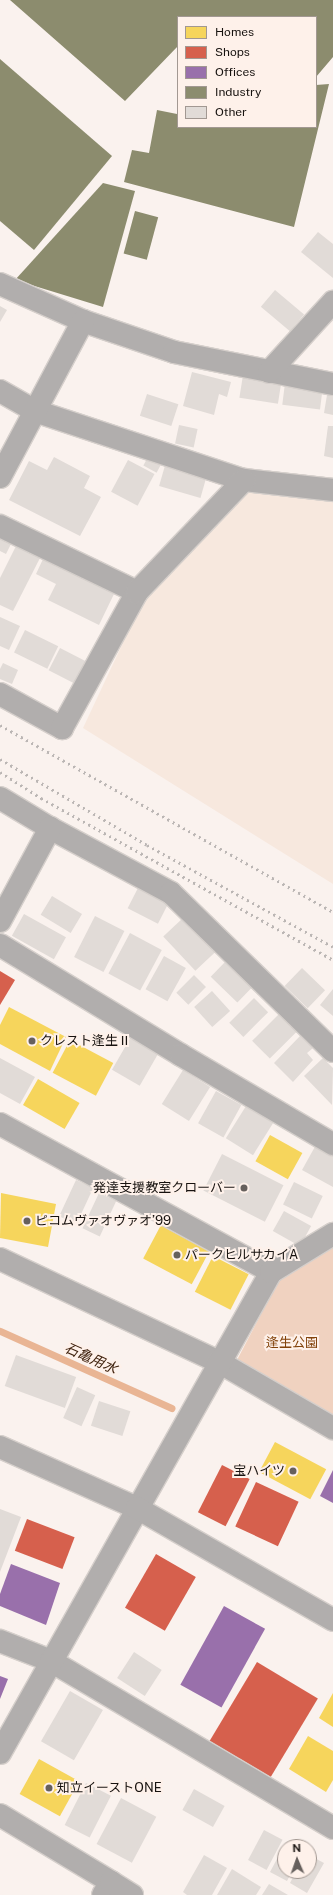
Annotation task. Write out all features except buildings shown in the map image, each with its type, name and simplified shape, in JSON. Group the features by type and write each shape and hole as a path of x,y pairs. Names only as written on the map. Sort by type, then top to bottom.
{"street":[{"path":"0,284 82,321 174,352 333,384"},
{"path":"270,372 333,302"},
{"path":"0,477 82,321"},
{"path":"0,392 36,411 244,480 333,490"},
{"path":"0,694 62,728 137,592 244,480"},
{"path":"0,526 137,592"},
{"path":"0,798 50,828 171,893 333,1051"},
{"path":"0,921 50,828"},
{"path":"0,945 181,1055 333,1144"},
{"path":"0,1124 271,1272"},
{"path":"0,1753 271,1272 333,1234"},
{"path":"0,1259 219,1362 333,1428"},
{"path":"0,1447 137,1508 333,1620"},
{"path":"0,1641 51,1661 333,1828"},
{"path":"0,1815 107,1888 132,1895"}],"shaded area":[{"path":"250,489 333,499 333,884 83,728 143,600"}],"green space":[{"name":"逢生公園","path":"333,1244 333,1417 237,1360 279,1280"}],"waterway":[{"name":"石亀用水","path":"0,1331 171,1408"}],"railway":[{"path":"0,725 333,912"},
{"path":"0,759 147,845 333,947"},
{"path":"0,772 41,798 333,960"}],"place":[{"name":"クレスト逢生Ⅱ","path":"32,1041"},
{"name":"発達支援教室クローバー","path":"244,1188"},
{"name":"ピコムヴァオヴァオ’99","path":"27,1221"},
{"name":"パークヒルサカイA","path":"177,1255"},
{"name":"宝ハイツ","path":"293,1471"},
{"name":"知立イーストONE","path":"49,1788"}]}
